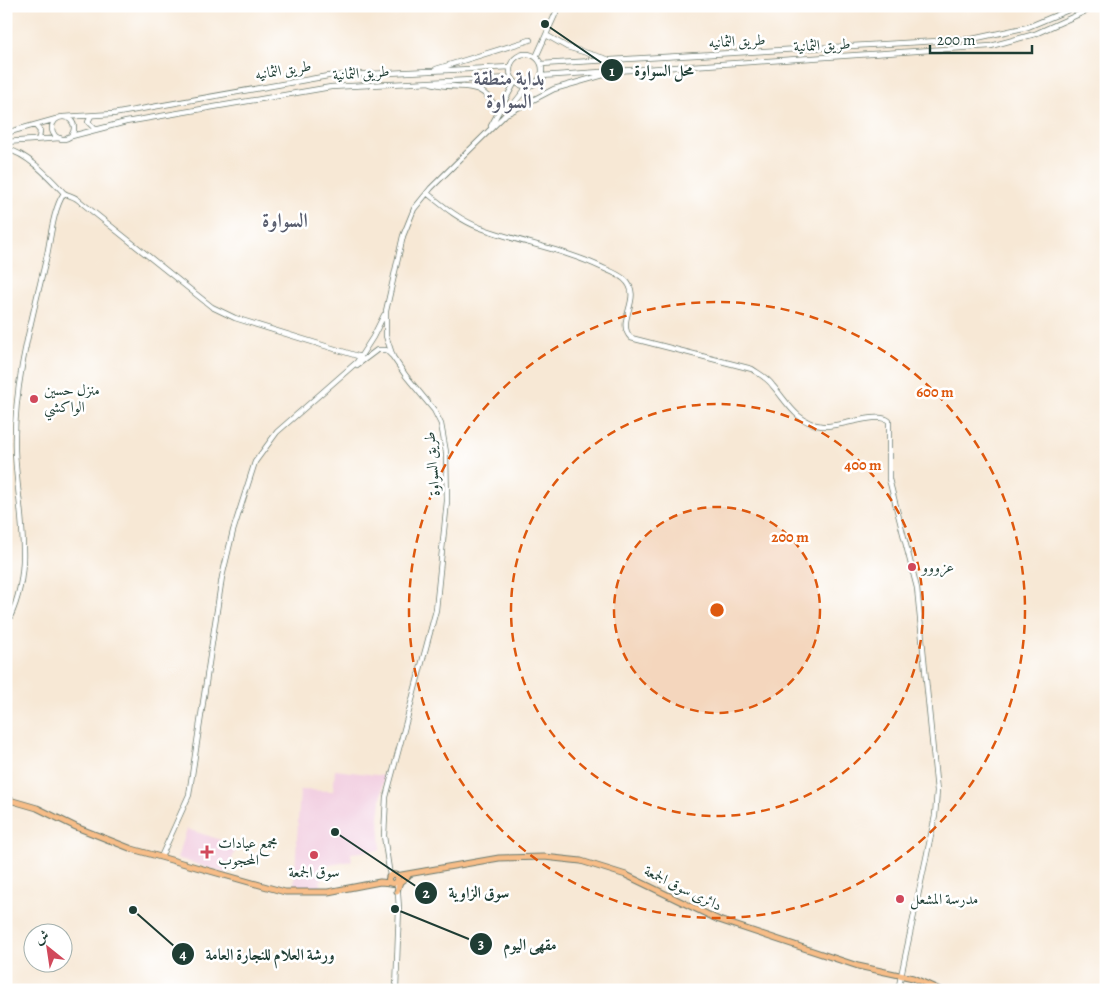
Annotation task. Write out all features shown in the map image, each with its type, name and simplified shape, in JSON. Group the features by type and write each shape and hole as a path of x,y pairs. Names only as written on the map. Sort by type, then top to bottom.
{"main road":[{"path":"6,799 36,808 105,839 160,857"},
{"name":"دائرى سوق الجمعة","path":"160,857 292,894 328,892 499,858 544,857 581,861 636,879 719,920 858,966 902,975 940,990"},
{"path":"390,868 407,875 400,882 397,892"}],"street":[{"path":"536,57 559,6"},
{"name":"طريق الثمانيه","path":"541,64 978,38 1028,27 1078,6"},
{"name":"طريق الثمانية","path":"541,76 991,46 1029,36 1097,6"},
{"path":"546,35 568,47 611,60"},
{"path":"428,71 530,40"},
{"path":"528,54 536,57 541,64 541,76 536,84 527,87 515,82 511,78 510,67 513,60 520,55 528,54"},
{"name":"طريق الثمانيه","path":"63,117 91,116 328,76 510,67"},
{"path":"507,113 554,89 610,72"},
{"name":"طريق الثمانية","path":"6,142 65,138 94,129 331,87 511,78"},
{"path":"427,82 446,87 481,90 490,97 498,110"},
{"path":"489,129 515,82"},
{"name":"طريق السواوة","path":"390,868 384,836 386,797 436,610 447,501 446,452 441,424 434,410 394,359 386,336 386,311 408,220 427,193 507,113 527,87"},
{"path":"91,116 88,122 94,129"},
{"path":"6,133 57,118 63,117 70,120 73,127 65,138 57,136 52,130 52,126 57,118"},
{"path":"35,125 40,131 39,139"},
{"path":"16,141 16,153"},
{"path":"6,149 16,153 58,185 64,193 77,199 212,307 244,321 361,357"},
{"path":"6,624 19,598 24,557 15,449 17,399 24,353 60,199 64,193"},
{"path":"427,193 454,213 479,228 572,255 621,277 632,292 632,301 625,325 626,334 631,338 752,369 768,380 796,415 814,424 832,427 879,417 890,421 888,479 917,588 937,784 935,816 898,990"},
{"path":"348,372 361,357 386,311"},
{"path":"160,857 190,795 222,577 233,531 252,471 262,451 277,432 348,372 378,350 386,350 394,359"},
{"path":"390,868 397,892 396,990"}],"shaded area":[{"path":"335,770 384,776 379,817 381,850 351,853 352,861 320,867 323,880 320,880 321,888 294,887 300,790 333,791"},
{"name":"مجمع عيادات المحجوب","path":"187,829 237,845 227,874 177,858"}],"place":[{"name":"محل السواوة","path":"545,24"},
{"name":"منزل حسين الواكشي","path":"34,399"},
{"name":"عزووو","path":"912,567"},
{"name":"سوق الزاوية","path":"335,832"},
{"name":"مجمع عيادات المحجوب","path":"207,852"},
{"name":"سوق الجمعة","path":"314,855"},
{"name":"مدرسة المشعل","path":"900,899"},
{"name":"مقهى اليوم","path":"395,909"},
{"name":"ورشة العلام للنجارة العامة","path":"133,910"}],"district":[{"name":"بداية منطقة السواوة","path":"509,90"},
{"name":"السواوة","path":"285,220"}]}
